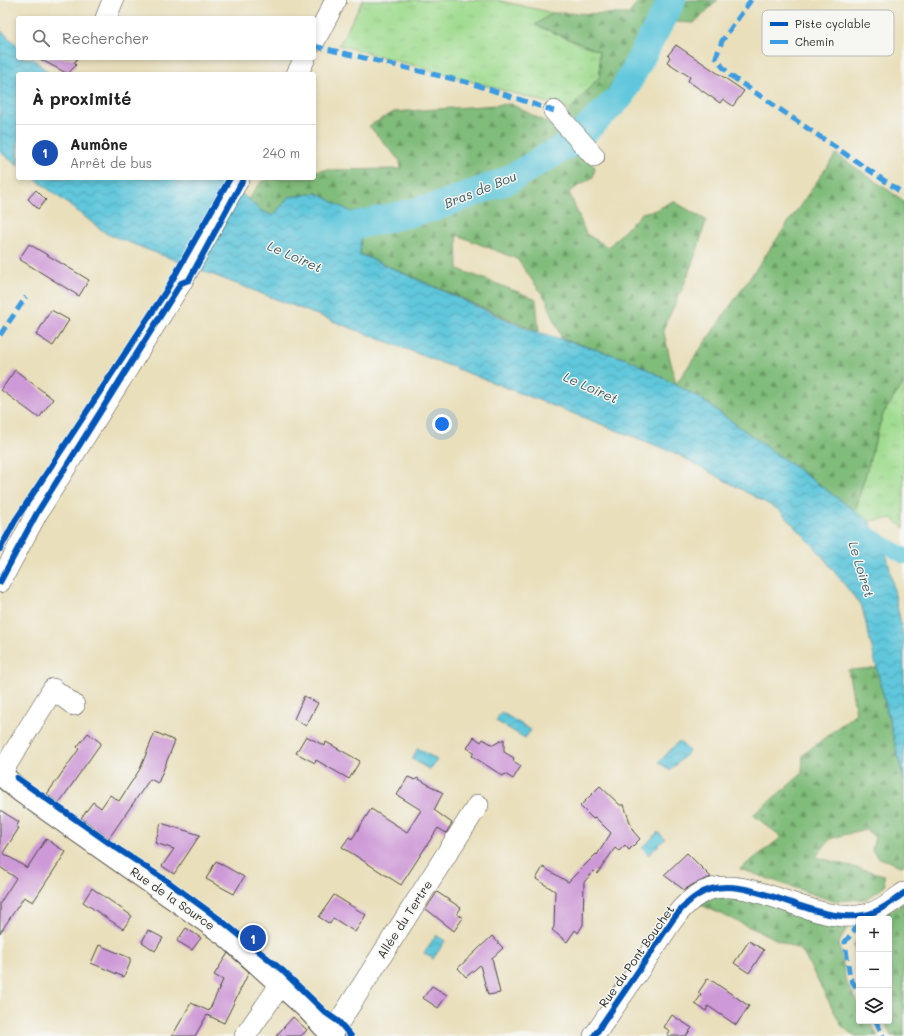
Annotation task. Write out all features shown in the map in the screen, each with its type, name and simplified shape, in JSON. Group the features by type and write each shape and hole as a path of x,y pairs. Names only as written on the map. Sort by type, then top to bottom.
{"main road":[{"name":"Rue de la Source","path":"0,774 22,792 227,936 281,984 330,1032"}],"street":[{"path":"107,16 113,0"},
{"path":"316,38 336,0"},
{"path":"297,72 304,60"},
{"path":"554,111 594,156"},
{"path":"0,582 37,513 181,284 239,180"},
{"path":"0,774 53,689 74,705"},
{"name":"Allée du Tertre","path":"330,1032 339,1022 478,805"},
{"name":"Rue du Pont Bouchet","path":"594,1036 678,914 697,895 716,886 741,888 821,914 843,917 866,915 904,893"},
{"path":"245,1036 281,984"}],"green space":[{"path":"363,0 496,0 553,13 535,25 599,51 600,76 571,109 339,45"},
{"path":"639,0 662,0 604,96 584,118 486,180 386,207 351,212 317,193 289,197 273,216 260,210 248,199 262,181 316,180 316,171 322,170 401,169 400,161 369,126 394,112 511,104 555,127 600,76 599,51 535,25 553,13 629,14"},
{"path":"685,0 718,0 694,23 671,22"},
{"path":"580,153 595,167 593,177 569,192 586,234 608,247 642,213 656,210 673,201 706,220 698,248 682,290 663,329 676,384 836,154 904,201 904,382 883,414 855,511 698,397 630,360 562,339 547,301 517,259 457,235 458,269 536,299 539,332 360,254 361,234 447,214"},
{"path":"904,382 904,528 892,518 869,521 855,511 883,414"},
{"path":"877,668 904,781 904,865 901,866 877,857 872,850 875,837 865,829 830,839 816,857 884,875 885,886 867,899 833,901 740,869 782,837 753,815 802,774 803,755 856,713 848,670"},
{"path":"715,895 754,899 847,928 839,943 846,982 856,999 856,1024 871,1024 878,1036 854,1036 842,1026 802,951 699,904"},
{"path":"904,903 904,1036 891,1036 886,1024 892,1024 892,916 881,916"},
{"path":"856,942 856,964 854,944"}],"water":[{"path":"0,30 16,44 16,60 34,60 48,72 16,72 16,164 0,152"},
{"name":"Le Loiret","path":"37,180 226,180 260,210 273,216 289,197 317,193 351,212 361,234 360,254 528,329 630,360 698,397 869,521 888,560 904,640 904,781 862,607 815,547 779,510 673,452 107,234"},
{"path":"501,712 531,730 525,738 496,721"},
{"path":"679,741 689,751 670,771 659,762"},
{"path":"418,748 437,760 430,770 412,759"},
{"path":"658,832 665,839 649,855 642,848"},
{"path":"436,935 445,941 433,959 424,953"}],"building":[{"path":"676,45 744,91 733,106 723,99 720,103 688,81 690,77 667,62 670,57 668,55"},
{"path":"42,60 76,60 74,63 76,65 70,72 64,72"},
{"path":"36,190 46,200 38,209 28,199"},
{"path":"29,244 89,280 79,296 19,259"},
{"path":"51,310 69,320 53,346 36,335"},
{"path":"15,370 53,399 39,418 1,390"},
{"path":"304,696 318,703 306,726 294,719"},
{"path":"155,732 175,741 158,783 150,779 109,838 81,818 93,802 101,808 110,795 119,801 140,769"},
{"path":"88,733 101,743 59,803 47,794 79,749 77,747"},
{"path":"306,736 325,746 326,742 360,761 349,779 316,760 315,763 296,753"},
{"path":"474,737 481,742 483,739 493,745 504,739 504,752 514,758 513,761 521,766 513,779 505,774 503,776 472,756 474,752 467,748"},
{"path":"408,777 415,780 417,778 443,793 434,810 452,823 446,833 438,828 401,885 342,847 349,837 352,839 371,809 407,832 421,810 397,795"},
{"path":"600,786 620,805 624,805 633,831 640,839 629,850 625,845 619,851 615,848 597,874 594,871 584,882 583,925 578,933 575,930 567,942 552,930 554,927 555,891 536,879 543,867 568,882 596,854 597,855 611,833 595,817 593,819 580,806"},
{"path":"0,810 19,822 16,827 19,828 3,853 27,868 46,839 66,852 33,902 24,897 0,933 0,903 16,878 0,867"},
{"path":"161,823 200,835 174,874 162,866 174,849 155,843"},
{"path":"687,853 711,877 684,890 664,875"},
{"path":"216,861 244,877 234,894 206,879"},
{"path":"92,888 132,916 123,929 83,902"},
{"path":"437,892 461,908 457,914 463,918 454,931 426,909"},
{"path":"334,895 366,915 355,932 333,918 330,924 319,917"},
{"path":"186,928 201,938 192,950 177,941"},
{"path":"148,930 163,938 155,951 142,942"},
{"path":"492,936 503,948 492,958 500,993 488,995 480,965 466,977 458,968"},
{"path":"749,941 764,950 749,973 734,963"},
{"path":"99,945 130,958 130,963 124,977 91,963"},
{"path":"228,953 249,972 224,1023 207,1015 195,1036 172,1036 191,1003 209,1011 223,980 214,975"},
{"path":"708,978 749,1006 736,1025 708,1006 706,1011 695,1004 701,995 698,993"},
{"path":"432,986 447,995 438,1008 423,998"},
{"path":"672,1015 692,1028 686,1036 667,1036 670,1031 664,1027"},
{"path":"293,1017 307,1030 301,1036 276,1036"}],"waterway":[{"name":"Bras de Bou","path":"320,232 341,229 436,207 506,181 573,142 620,97 672,0"},
{"name":"Le Loiret","path":"859,534 869,535 904,556"}],"marked path":[{"path":"751,0 722,41 716,57 722,66 731,76 904,194"},
{"path":"316,46 470,83 554,111"},
{"path":"0,335 26,297"},
{"path":"856,928 845,942 850,978 856,988"},
{"path":"877,1024 883,1036"}],"cycle path":[{"path":"0,549 15,521 166,291 229,180"},
{"path":"0,582 37,513 181,283 189,280 243,180"},
{"path":"17,778 115,847 167,881 222,921 282,970 326,1013 339,1022 351,1036"},
{"path":"594,1036 672,920 684,906 698,895 716,888 735,887 756,891 800,906 843,916 864,915 875,912 904,893"}],"place":[{"name":"Aumône","path":"253,938"}]}
